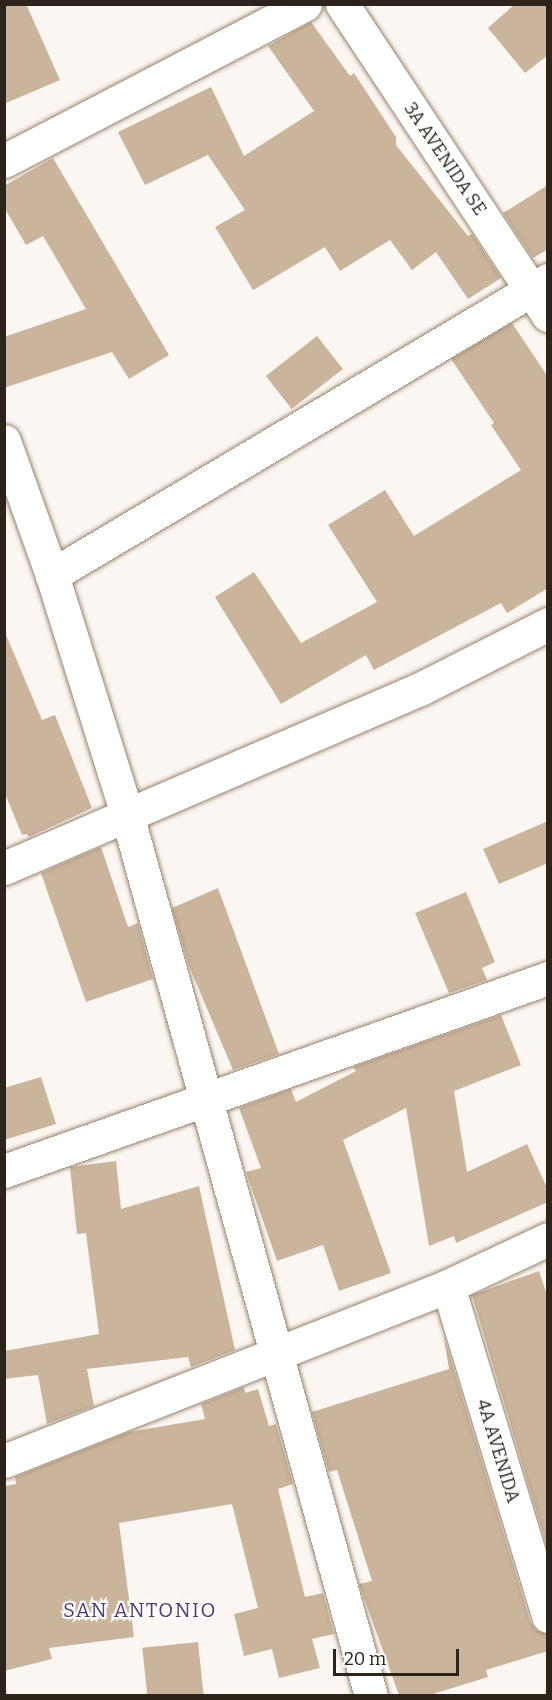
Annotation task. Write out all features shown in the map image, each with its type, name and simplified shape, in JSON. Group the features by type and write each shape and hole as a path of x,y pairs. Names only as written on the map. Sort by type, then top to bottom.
{"street":[{"path":"4,161 305,4"},
{"name":"3A AVENIDA SE","path":"342,4 542,295"},
{"path":"52,575 542,295"},
{"path":"4,441 52,575 128,818 371,1695"},
{"path":"4,868 128,818 420,688 548,624"},
{"path":"4,1171 548,978"},
{"path":"4,1461 448,1286 548,1239"},
{"name":"4A AVENIDA","path":"448,1286 548,1616"}],"building":[{"path":"4,4 26,4 60,80 4,104"},
{"path":"515,4 548,4 548,55 525,73 488,28"},
{"path":"311,22 350,76 354,73 396,137 396,145 468,236 472,234 501,278 468,299 436,252 412,270 390,240 340,271 325,247 253,290 215,227 245,210 208,155 145,185 118,132 211,87 244,156 314,111 268,46"},
{"path":"53,158 169,355 129,379 112,352 4,388 4,337 86,309 43,236 26,245 4,207 4,186"},
{"path":"548,185 548,249 533,258 503,213"},
{"path":"512,323 548,377 548,588 507,613 501,603 374,670 366,655 281,704 215,597 254,572 301,643 377,602 328,525 385,490 414,536 521,470 491,425 494,423 451,359"},
{"path":"317,336 343,369 292,409 266,376"},
{"path":"4,630 42,720 55,715 92,808 29,837 27,834 22,835 4,791"},
{"path":"548,821 548,863 499,884 483,849"},
{"path":"101,847 128,927 138,923 153,979 86,1002 41,873"},
{"path":"218,888 279,1054 233,1070 189,966 172,908"},
{"path":"466,892 495,962 482,968 487,980 449,993 415,913"},
{"path":"501,1015 521,1065 454,1091 467,1172 527,1144 548,1190 548,1202 456,1243 454,1236 429,1246 406,1108 343,1140 391,1273 339,1291 323,1245 277,1261 246,1172 261,1168 239,1108 291,1089 296,1102 356,1071 353,1067"},
{"path":"41,1077 56,1124 4,1140 4,1088"},
{"path":"116,1161 121,1209 199,1186 235,1350 191,1367 188,1357 87,1369 94,1406 47,1424 38,1375 4,1379 4,1351 99,1334 86,1233 77,1234 70,1167"},
{"path":"539,1271 548,1298 548,1550 472,1295"},
{"path":"444,1337 530,1621 536,1630 548,1634 548,1651 486,1670 488,1677 430,1695 399,1695 359,1584 372,1581 337,1470 329,1472 312,1412 449,1369"},
{"path":"244,1387 245,1393 258,1389 269,1426 276,1424 293,1484 278,1489 305,1597 323,1593 334,1634 312,1639 320,1668 279,1678 272,1649 244,1656 234,1614 258,1608 232,1504 119,1523 134,1637 49,1648 52,1659 4,1671 4,1486 16,1484 15,1477 129,1432 205,1419 201,1404"},
{"path":"198,1642 204,1695 147,1696 142,1648"}],"district":[{"name":"SAN ANTONIO","path":"140,1610"}]}
